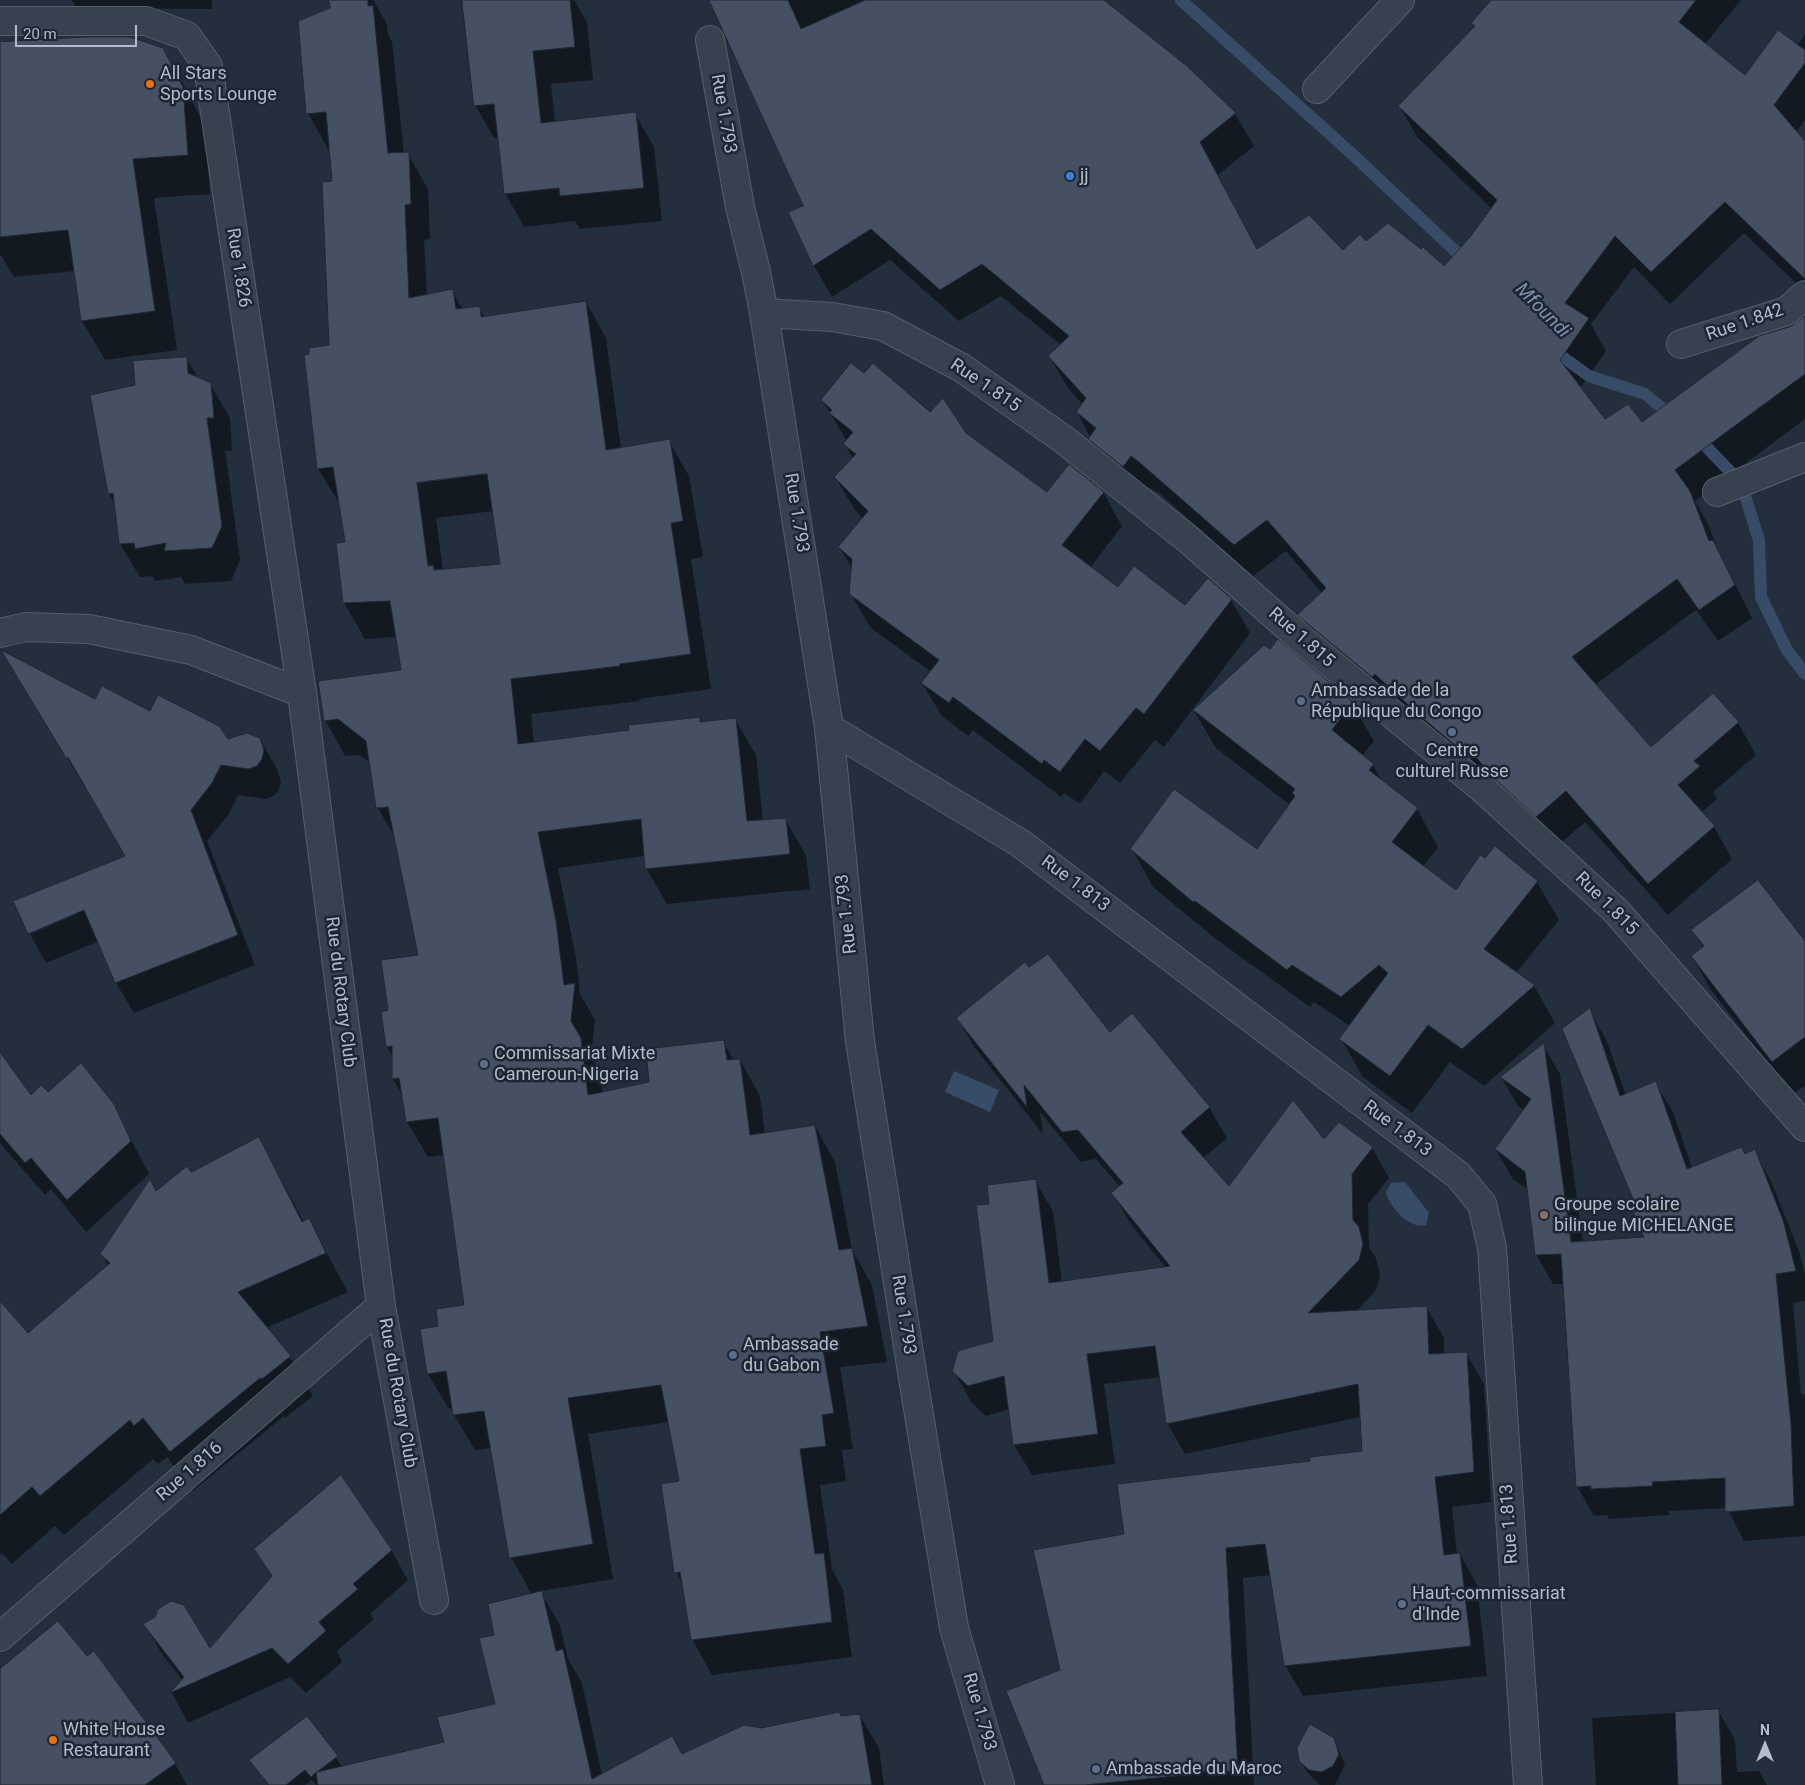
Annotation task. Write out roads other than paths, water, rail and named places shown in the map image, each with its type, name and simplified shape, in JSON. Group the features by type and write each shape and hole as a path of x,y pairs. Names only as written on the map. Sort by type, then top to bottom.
{"street":[{"path":"1317,89 1400,0"},
{"name":"Rue 1.826","path":"0,21 146,21 187,36 208,66 302,693"},
{"name":"Rue 1.793","path":"710,40 740,207 764,313 829,728 860,1041 950,1608 954,1628 1000,1785"},
{"name":"Rue 1.842","path":"1680,344 1787,311 1805,295"},
{"name":"Rue 1.815","path":"764,313 832,316 884,326 962,368 1063,439 1189,540 1299,637 1483,789 1609,904 1708,1014 1805,1127"},
{"path":"1717,492 1805,456"},
{"path":"0,633 26,626 89,628 191,650 302,693"},
{"name":"Rue du Rotary Club","path":"302,693 381,1306 434,1600"},
{"name":"Rue 1.813","path":"829,728 1020,843 1458,1175 1482,1204 1492,1248 1528,1785"},
{"name":"Rue 1.816","path":"0,1637 381,1306"}],"water":[{"path":"954,1071 999,1090 990,1112 945,1092"},
{"path":"1405,1182 1429,1213 1426,1225 1413,1224 1407,1221 1396,1211 1388,1198 1386,1192 1391,1183"}],"waterway":[{"name":"Mfoundi","path":"1181,0 1351,153 1468,263"},
{"name":"Mfoundi","path":"1549,347 1589,376 1645,394 1674,418"},
{"name":"Mfoundi","path":"1695,435 1741,483 1759,540 1761,597 1787,650 1805,674"}],"place":[{"name":"All Stars Sports Lounge","path":"150,84"},
{"name":"jj","path":"1070,176"},
{"name":"Ambassade de la République du Congo","path":"1301,701"},
{"name":"Centre culturel Russe","path":"1452,732"},
{"name":"Commissariat Mixte Cameroun-Nigeria","path":"484,1064"},
{"name":"Groupe scolaire bilingue MICHELANGE","path":"1544,1215"},
{"name":"Ambassade du Gabon","path":"733,1355"},
{"name":"Haut-commissariat d'Inde","path":"1402,1604"},
{"name":"White House Restaurant","path":"53,1740"},
{"name":"Ambassade du Maroc","path":"1096,1769"}]}
